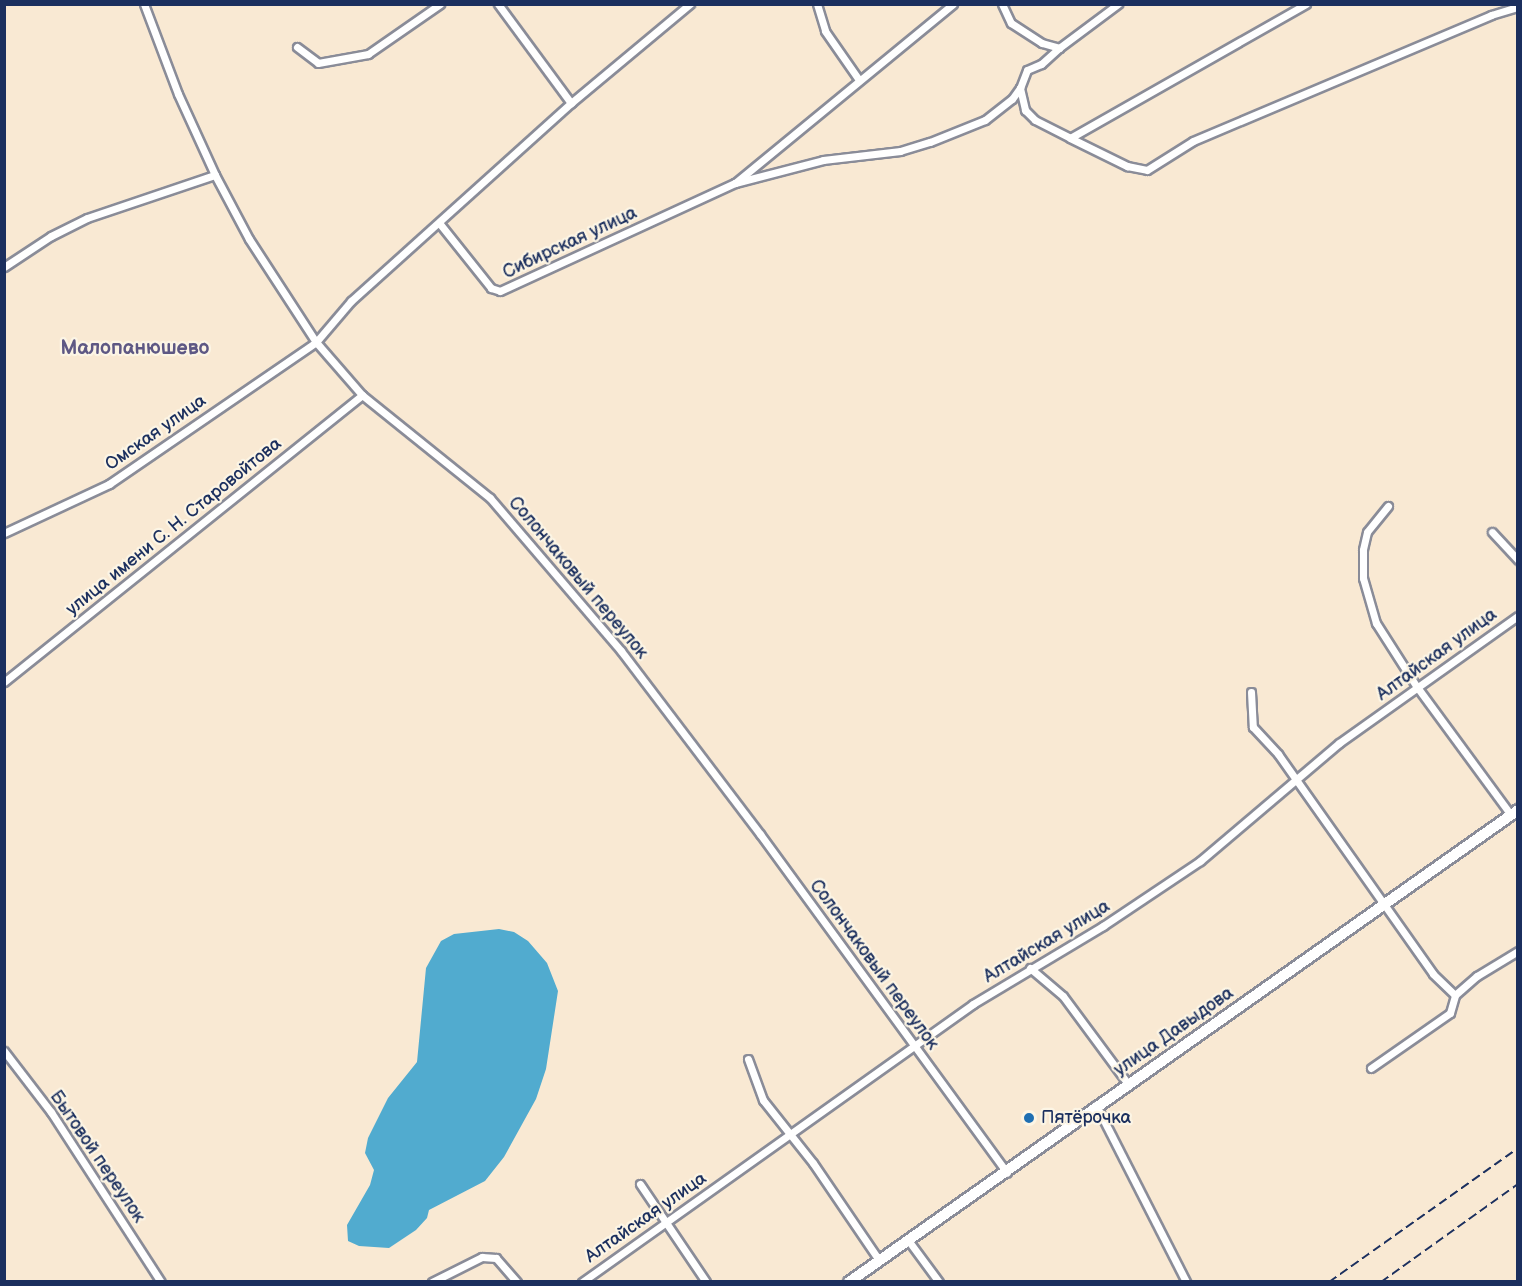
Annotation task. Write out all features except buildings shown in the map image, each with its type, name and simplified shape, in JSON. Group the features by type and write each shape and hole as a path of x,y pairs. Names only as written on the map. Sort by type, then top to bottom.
{"main road":[{"name":"улица Давыдова","path":"849,1281 1007,1173 1096,1105 1514,813"}],"street":[{"name":"Солончаковый переулок","path":"144,4 178,94 215,175 249,239 316,342 362,395 490,498 544,561 684,733 1007,1173"},
{"path":"297,47 318,63 368,54 440,4"},
{"path":"498,4 571,102"},
{"path":"316,342 351,301 440,224 571,102 690,4"},
{"path":"817,4 825,31 859,80"},
{"name":"Сибирская улица","path":"735,183 952,4"},
{"path":"1002,4 1011,23 1042,43 1059,48"},
{"name":"Сибирская улица","path":"440,224 491,288 500,291 735,183 823,160 900,151 930,142 985,120 1012,99 1020,88 1027,70 1041,64 1118,4"},
{"path":"1071,138 1306,4"},
{"path":"1020,88 1025,110 1035,120 1127,166 1147,170 1193,141 1491,15 1518,7"},
{"path":"4,267 51,236 87,218 215,175"},
{"name":"Омская улица","path":"4,533 109,484 316,342"},
{"name":"улица имени С. Н. Старовойтова","path":"4,682 362,395"},
{"path":"1388,506 1367,532 1362,578 1376,623 1417,687 1514,813"},
{"path":"1492,532 1518,560"},
{"name":"Алтайская улица","path":"582,1281 1030,968 1103,926 1200,861 1339,743 1518,616"},
{"path":"1251,692 1253,727 1297,781 1433,974 1455,995"},
{"path":"1371,1068 1450,1013 1455,995 1477,976 1518,951"},
{"path":"1030,968 1063,996 1128,1084"},
{"name":"Бытовой переулок","path":"4,1051 51,1112 161,1281"},
{"path":"748,1059 763,1100 788,1135 813,1163 879,1260"},
{"path":"1096,1105 1125,1155 1186,1281"},
{"path":"640,1185 706,1281"},
{"path":"908,1240 939,1281"},
{"path":"432,1281 482,1257 496,1258 517,1281"}],"water":[{"path":"499,929 514,932 528,941 547,963 558,991 546,1069 536,1099 504,1157 485,1181 429,1210 427,1218 416,1230 389,1248 359,1246 348,1241 347,1225 370,1185 374,1170 365,1153 368,1138 388,1098 417,1062 426,968 441,941 454,934"}],"railway":[{"path":"1329,1282 1518,1148"},
{"path":"1381,1282 1518,1184"}],"place":[{"name":"Пятёрочка","path":"1029,1118"}],"district":[{"name":"Малопанюшево","path":"135,348"}]}
